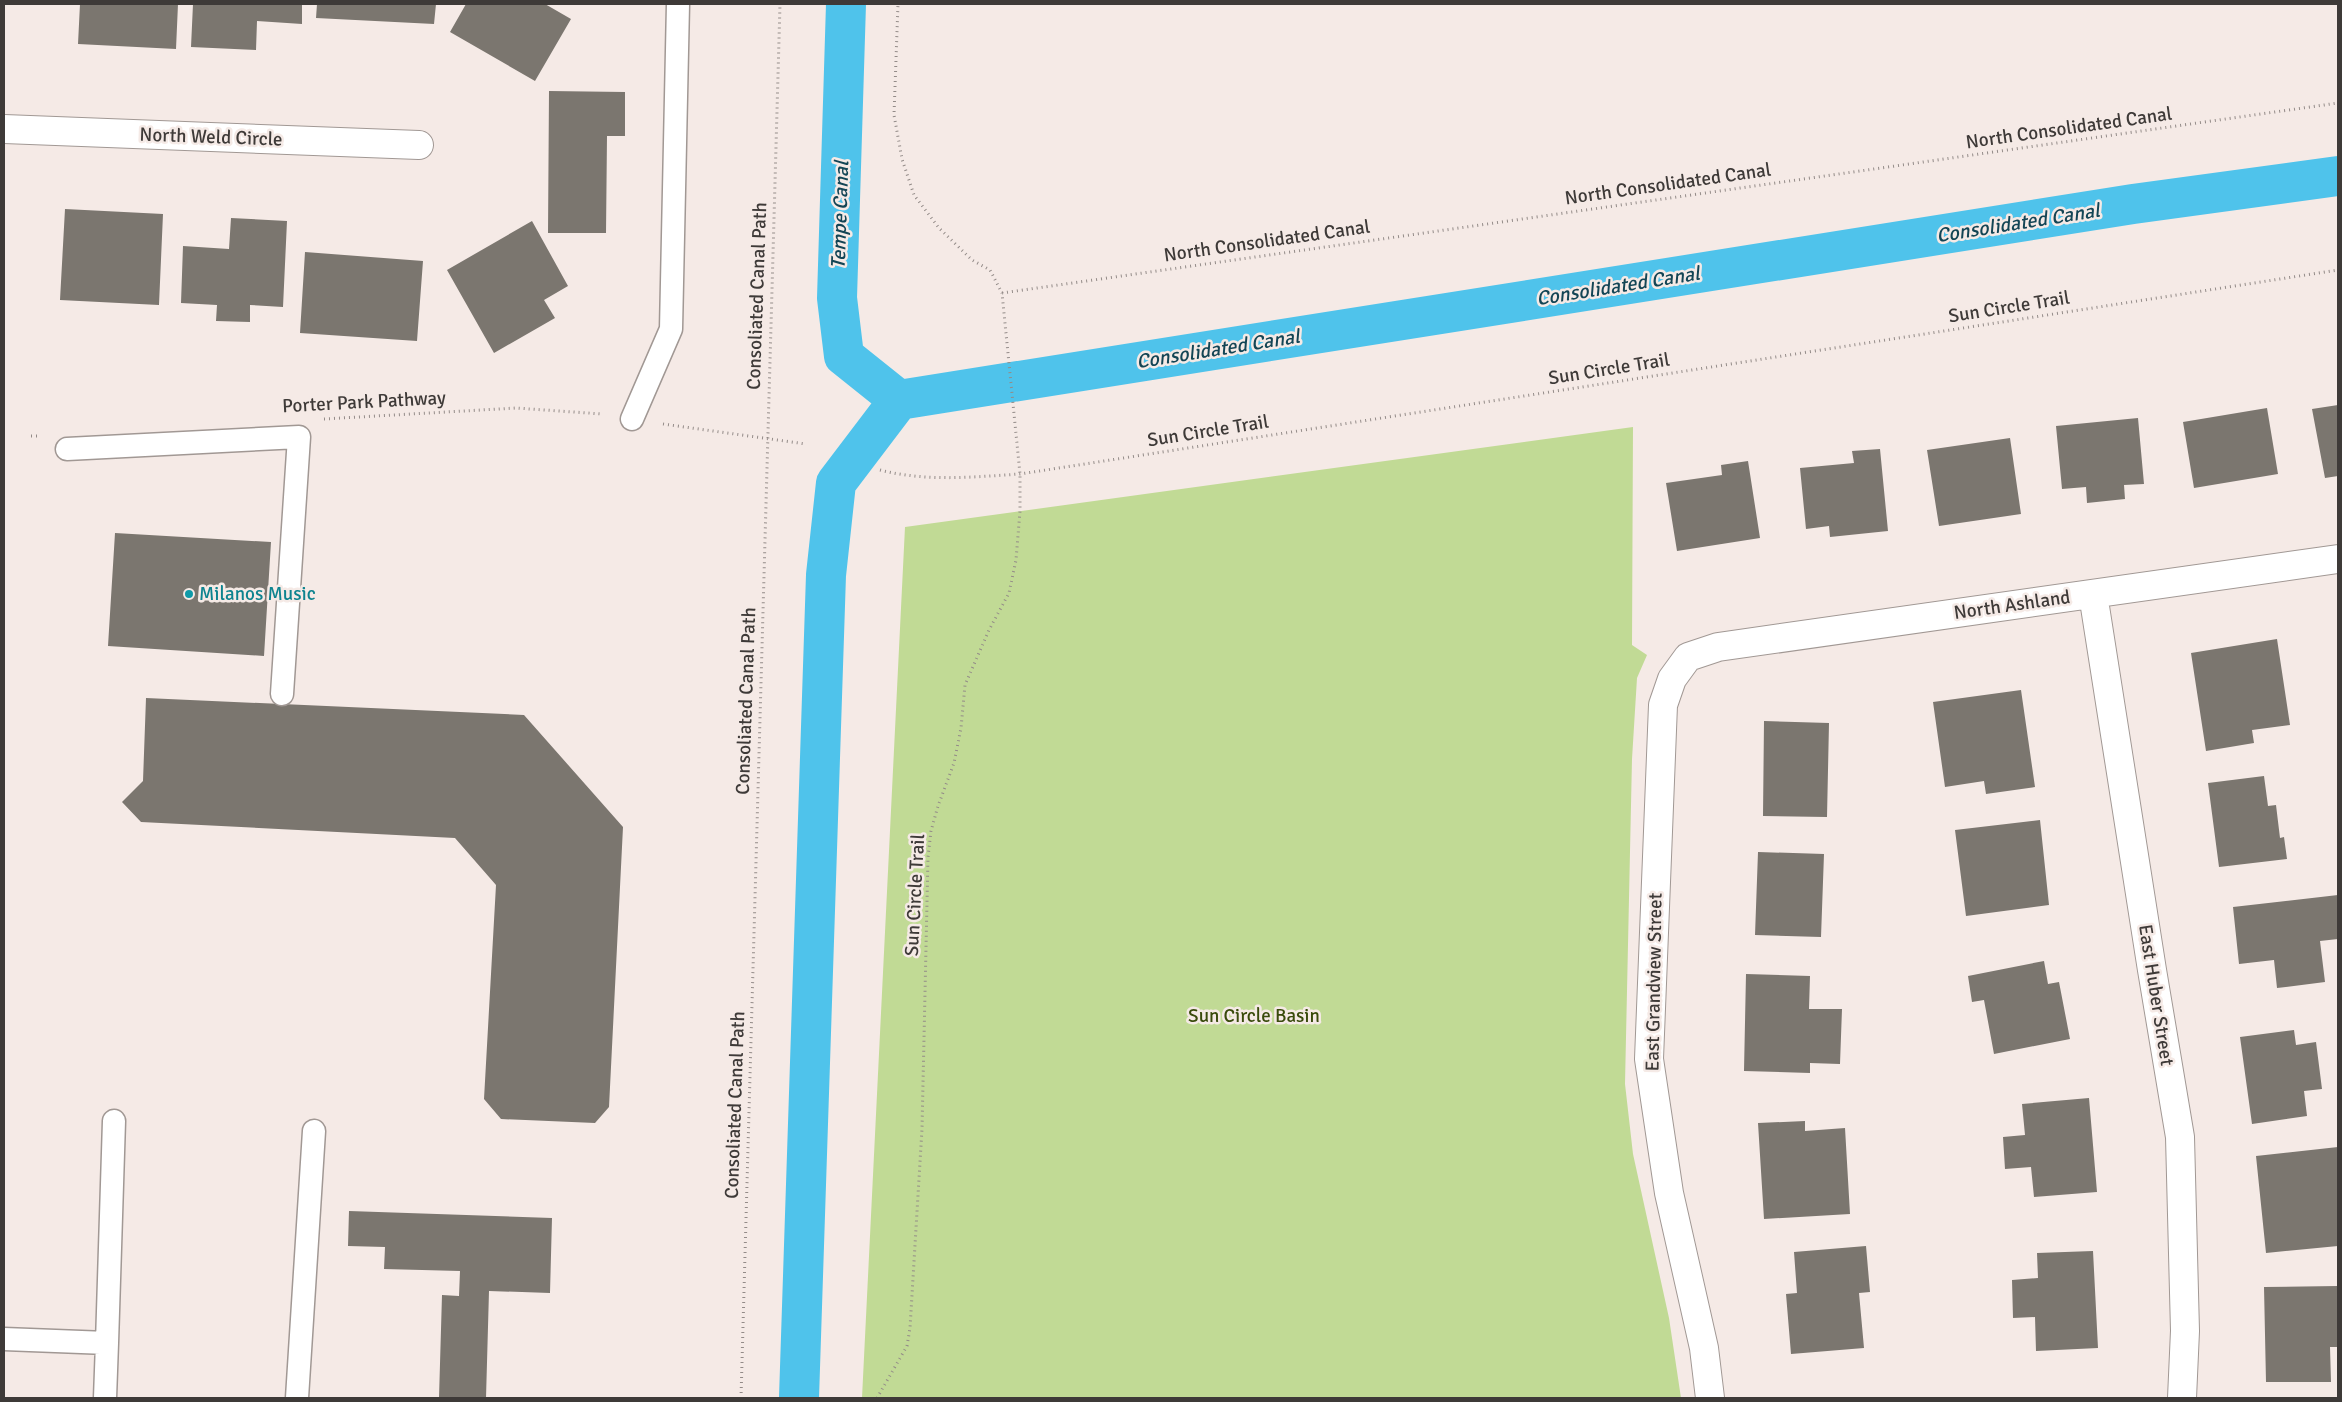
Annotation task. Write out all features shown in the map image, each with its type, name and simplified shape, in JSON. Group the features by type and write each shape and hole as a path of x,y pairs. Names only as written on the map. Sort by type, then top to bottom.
{"street":[{"name":"North Weld Circle","path":"4,129 419,145"},
{"name":"North Ashland","path":"1688,657 1718,647 2338,559"},
{"name":"East Huber Street","path":"2093,594 2180,1137 2185,1331 2182,1398"},
{"name":"East Grandview Street","path":"1688,657 1672,679 1663,704 1649,1059 1669,1193 1704,1348 1710,1398"}],"lane":[{"path":"632,419 670,329 678,4"},
{"path":"67,449 299,437 282,694"},
{"path":"105,1398 114,1121"},
{"path":"297,1398 314,1131"},
{"path":"4,1338 107,1343"}],"path":[{"name":"Consoliated Canal Path","path":"741,1398 780,4"},
{"path":"880,470 899,475 944,480 1020,474 1002,293 990,270 972,260 939,228 914,195 902,159 894,115 898,4"},
{"name":"North Consolidated Canal","path":"1002,293 2338,103"},
{"name":"Sun Circle Trail","path":"877,1398 907,1346 910,1328 922,1129 928,857 931,831 954,764 961,728 965,685 989,630 1009,593 1016,560 1020,512 1020,474 2338,270"},
{"name":"Porter Park Pathway","path":"315,419 516,408 593,412 698,430 806,444"},
{"path":"31,436 41,436"}],"green space":[{"name":"Sun Circle Basin","path":"1633,427 1632,645 1647,655 1637,678 1632,759 1625,1084 1633,1154 1669,1318 1681,1398 862,1398 905,527"}],"building":[{"path":"80,4 178,4 176,49 78,44"},
{"path":"193,4 302,4 302,24 257,21 256,50 191,47"},
{"path":"317,4 436,4 434,24 316,18"},
{"path":"466,4 545,4 571,19 535,81 450,32"},
{"path":"549,91 625,92 625,136 607,136 606,233 548,233"},
{"path":"65,209 163,214 159,305 60,300"},
{"path":"231,218 287,221 283,307 250,305 250,322 216,321 217,305 181,303 183,246 229,249"},
{"path":"532,221 568,286 544,300 555,318 494,353 447,270"},
{"path":"305,252 423,261 417,341 300,333"},
{"path":"2338,405 2338,476 2325,478 2312,409"},
{"path":"2267,408 2278,474 2194,488 2183,422"},
{"path":"2138,418 2144,484 2124,485 2125,499 2087,503 2086,487 2062,489 2056,426"},
{"path":"2010,438 2021,514 1939,526 1927,450"},
{"path":"1880,449 1888,531 1830,537 1829,526 1806,529 1800,468 1854,463 1852,451"},
{"path":"1748,461 1760,538 1677,551 1666,483 1722,475 1721,465"},
{"name":"Milanos Music","path":"115,533 271,542 264,656 108,646"},
{"path":"2277,639 2290,725 2252,730 2254,743 2206,751 2191,653"},
{"path":"2021,690 2035,787 1986,794 1984,781 1945,787 1933,702"},
{"path":"146,698 524,715 623,827 609,1107 595,1123 501,1119 484,1099 496,885 455,838 141,822 122,802 143,781"},
{"path":"1764,721 1829,723 1827,817 1763,816"},
{"path":"2264,776 2268,806 2276,805 2280,838 2284,837 2287,859 2219,867 2208,783"},
{"path":"2040,820 2049,905 1966,916 1955,830"},
{"path":"1758,852 1824,854 1821,937 1755,935"},
{"path":"2338,895 2338,939 2320,941 2325,982 2277,988 2274,960 2239,964 2233,907"},
{"path":"2044,961 2048,984 2059,982 2070,1039 1994,1054 1984,1000 1972,1002 1968,976"},
{"path":"1746,974 1810,976 1809,1009 1842,1009 1840,1064 1810,1063 1810,1073 1744,1071"},
{"path":"2294,1030 2296,1045 2316,1042 2322,1089 2304,1091 2307,1116 2252,1124 2240,1037"},
{"path":"2089,1098 2097,1192 2034,1197 2031,1167 2005,1169 2003,1137 2025,1135 2022,1104"},
{"path":"1805,1121 1805,1131 1845,1128 1850,1214 1764,1219 1758,1123"},
{"path":"2338,1147 2338,1246 2266,1253 2256,1156"},
{"path":"349,1211 552,1218 550,1293 489,1291 486,1398 439,1398 442,1295 459,1296 460,1271 384,1269 385,1247 348,1246"},
{"path":"1866,1246 1870,1292 1859,1293 1864,1348 1791,1354 1786,1294 1797,1293 1794,1252"},
{"path":"2093,1251 2098,1348 2036,1351 2035,1317 2013,1318 2012,1280 2038,1278 2037,1253"},
{"path":"2338,1286 2338,1347 2330,1347 2331,1382 2266,1382 2264,1287"}],"waterway":[{"name":"Tempe Canal","path":"846,4 837,298 844,356 899,400"},
{"name":"Consolidated Canal","path":"899,400 2133,204 2338,176"},
{"path":"799,1398 826,575 836,483 899,400"}],"place":[{"name":"Milanos Music","path":"189,594"}]}
